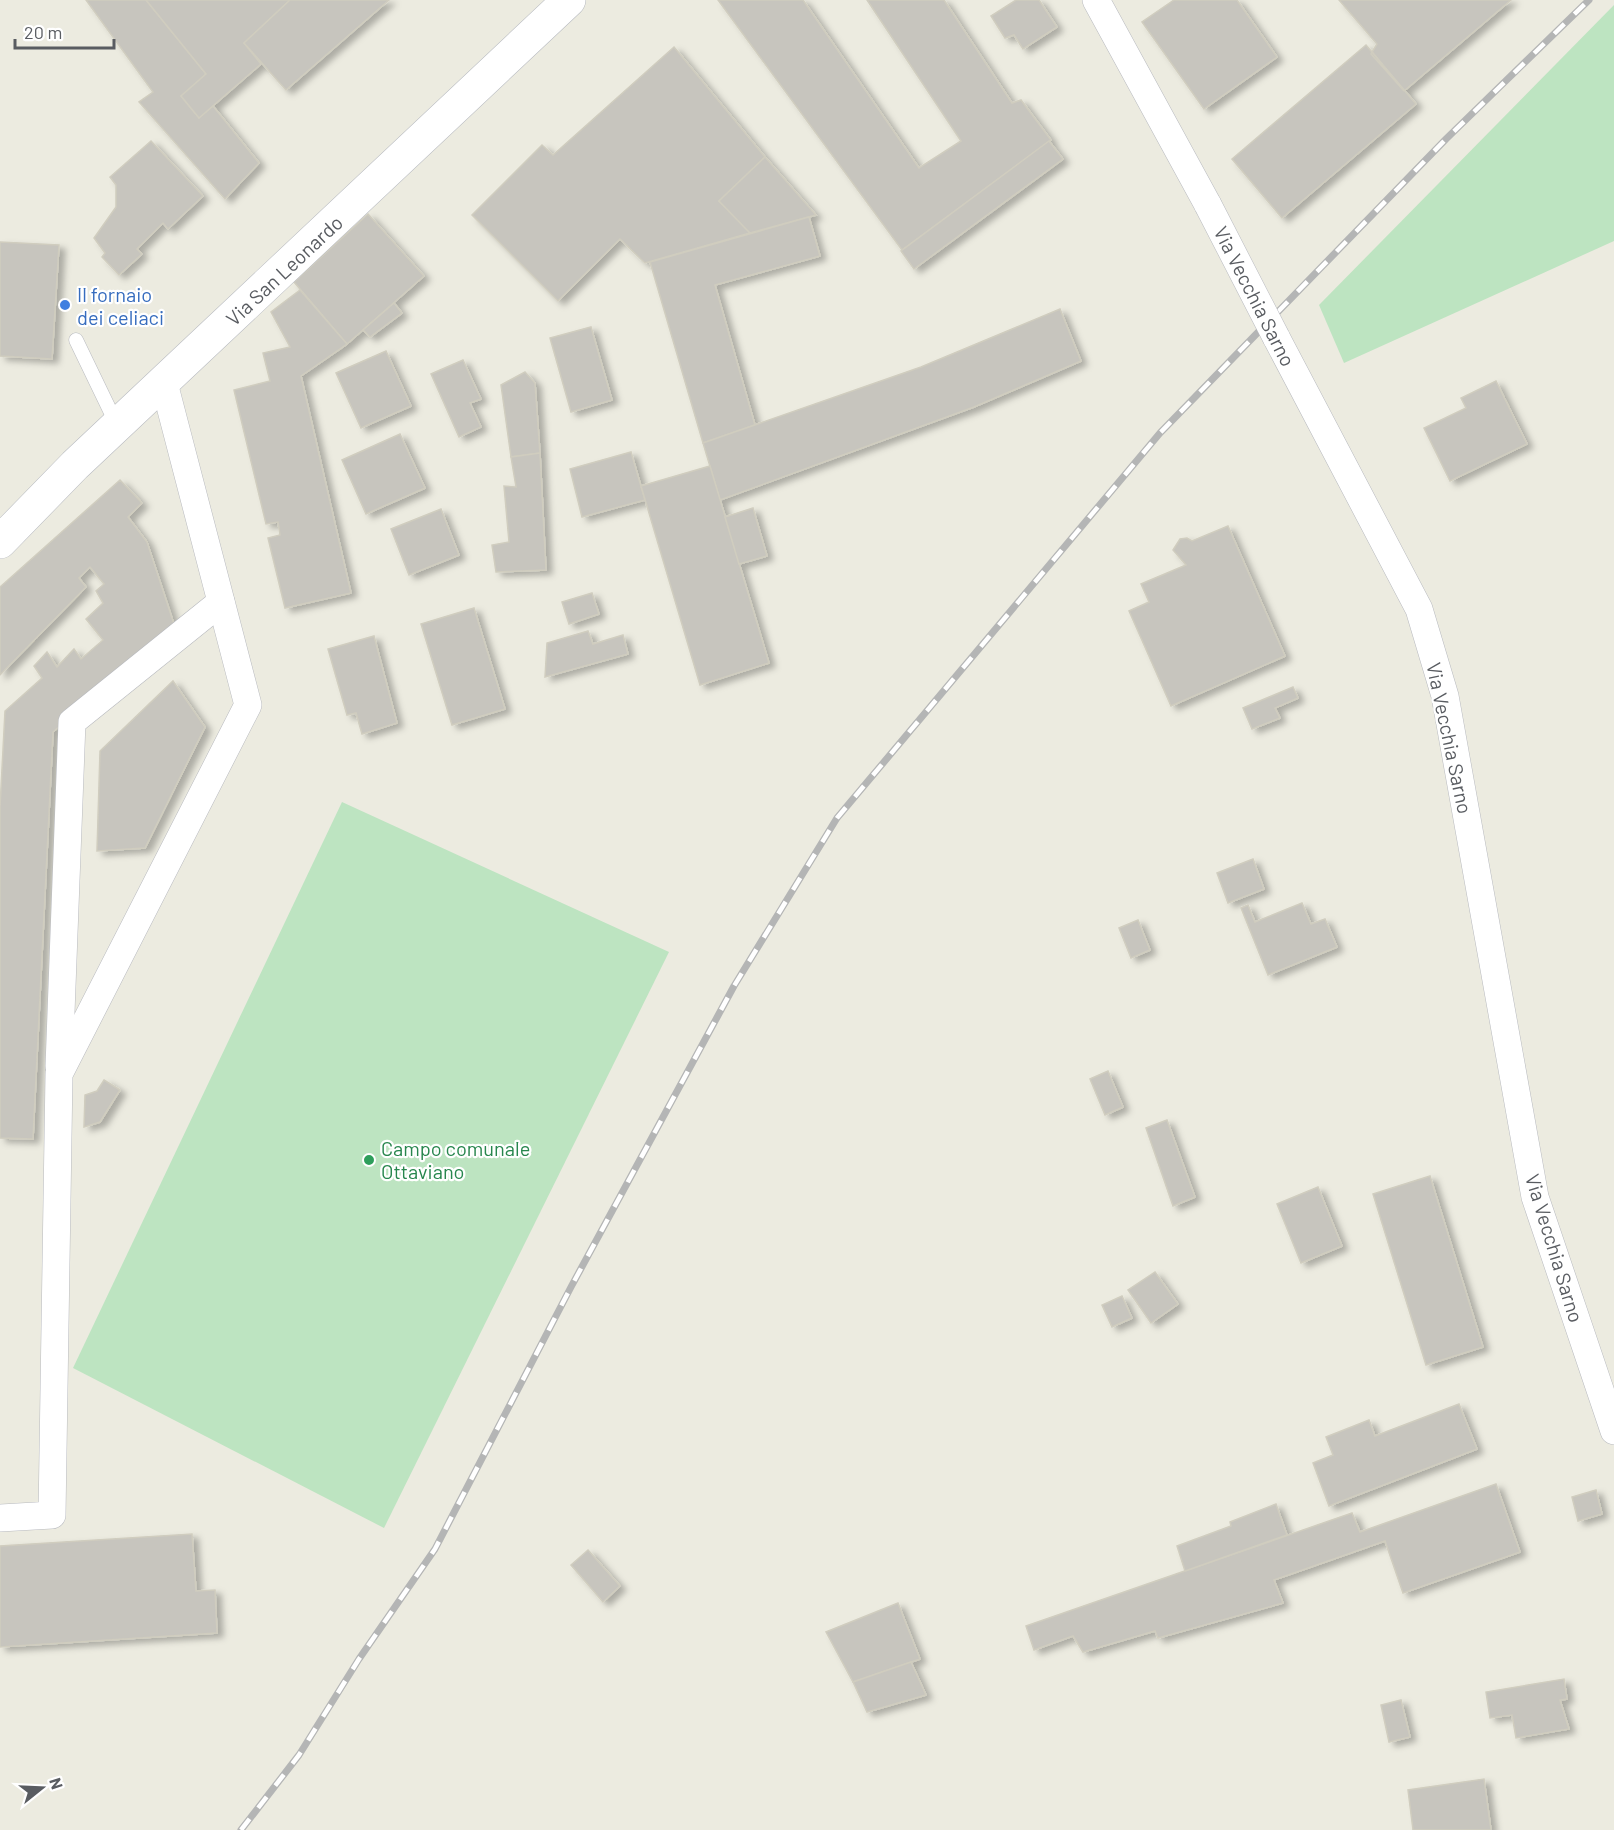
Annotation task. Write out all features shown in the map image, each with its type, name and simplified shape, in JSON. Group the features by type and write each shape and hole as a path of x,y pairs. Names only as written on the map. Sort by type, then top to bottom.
{"main road":[{"name":"Via San Leonardo","path":"0,542 118,426 569,0"}],"street":[{"name":"Via Vecchia Sarno","path":"1095,0 1208,206 1419,609 1444,696 1535,1197 1614,1431"},
{"path":"59,1074 248,705 164,384"},
{"path":"0,1518 52,1515 59,1074 72,722 221,602"}],"lane":[{"path":"76,340 118,426"}],"green space":[{"path":"1614,5 1614,241 1344,363 1319,305"},
{"name":"Campo comunale Ottaviano","path":"342,802 669,952 384,1528 73,1368"}],"building":[{"path":"86,0 146,0 206,74 181,96 199,118 213,106 259,163 225,199 139,102 153,92"},
{"path":"146,0 290,0 244,43 261,64 199,118 181,96 206,74"},
{"path":"290,0 389,0 286,90 244,43"},
{"path":"718,0 803,0 919,168 961,141 867,0 944,0 1012,103 1021,100 1051,140 902,250"},
{"path":"1016,0 1039,0 1057,27 1023,49 1014,35 1005,38 991,16"},
{"path":"1174,0 1237,0 1277,57 1204,109 1142,22"},
{"path":"1339,0 1511,0 1404,91 1372,52 1377,44"},
{"path":"1366,45 1416,104 1282,218 1232,159"},
{"path":"674,47 765,157 719,201 750,233 645,263 620,239 558,301 472,215 542,145 553,155"},
{"path":"1372,52 1404,91 1371,54"},
{"path":"151,141 203,196 168,229 163,223 137,249 142,254 119,275 102,257 105,253 94,238 116,207 116,185 110,177"},
{"path":"1049,141 1063,159 914,269 901,251"},
{"path":"765,157 816,215 750,233 719,201"},
{"path":"368,214 424,276 347,344 294,282"},
{"path":"809,217 820,256 715,285 755,425 703,443 650,262"},
{"path":"0,242 59,245 52,359 0,356"},
{"path":"300,290 347,344 301,376 351,593 285,608 268,538 280,535 278,522 266,524 234,390 270,381 263,353 290,347 271,312"},
{"path":"394,303 402,313 370,337 363,330"},
{"path":"1060,309 1081,361 974,407 720,500 703,443 921,367"},
{"path":"591,327 612,400 571,412 550,338"},
{"path":"386,351 411,406 361,428 336,373"},
{"path":"463,360 481,399 470,403 481,427 459,437 431,374"},
{"path":"525,372 535,383 540,453 511,457 501,385"},
{"path":"1496,381 1527,444 1450,481 1424,428 1466,408 1461,398"},
{"path":"400,434 425,488 366,514 342,460"},
{"path":"631,452 645,500 582,517 570,469"},
{"path":"540,453 546,570 496,572 492,545 509,542 504,486 516,487 511,457"},
{"path":"710,466 769,663 700,685 641,486"},
{"path":"120,480 142,503 128,517 147,542 174,624 53,732 33,1139 0,1138 0,807 5,711 42,678 34,666 47,652 57,667 74,649 81,659 103,640 86,619 103,603 96,591 104,584 90,567 79,578 86,587 0,675 0,587"},
{"path":"753,508 767,556 739,564 725,517"},
{"path":"441,509 459,555 409,575 391,529"},
{"path":"1228,526 1285,656 1171,706 1129,611 1149,602 1141,584 1186,565 1173,550 1180,539 1187,538 1192,541"},
{"path":"592,593 599,614 569,624 562,602"},
{"path":"474,608 505,709 452,725 421,624"},
{"path":"588,631 593,644 623,635 628,654 545,677 547,643"},
{"path":"374,636 397,723 362,734 356,713 347,715 328,649"},
{"path":"173,681 205,727 145,848 97,851 100,751"},
{"path":"1293,687 1298,698 1275,708 1280,718 1252,729 1243,708"},
{"path":"1253,859 1264,889 1228,903 1217,873"},
{"path":"1302,903 1311,924 1325,919 1337,947 1268,975 1241,908 1248,905 1255,922"},
{"path":"1138,920 1150,950 1131,958 1119,928"},
{"path":"1108,1071 1123,1107 1105,1115 1090,1079"},
{"path":"104,1080 120,1090 100,1122 84,1127 85,1095 97,1091"},
{"path":"1167,1120 1195,1197 1173,1206 1146,1128"},
{"path":"1430,1176 1483,1347 1426,1365 1373,1194"},
{"path":"1318,1187 1342,1246 1301,1263 1277,1204"},
{"path":"1155,1272 1178,1304 1151,1323 1128,1290"},
{"path":"1122,1296 1132,1318 1112,1327 1102,1305"},
{"path":"1459,1404 1477,1449 1329,1506 1313,1463 1333,1455 1326,1437 1369,1420 1375,1436"},
{"path":"1496,1484 1520,1552 1403,1593 1385,1541 1274,1580 1283,1603 1158,1638 1155,1631 1083,1652 1073,1636 1034,1650 1026,1626 1352,1513 1360,1532"},
{"path":"1596,1490 1602,1514 1578,1521 1572,1497"},
{"path":"1276,1504 1287,1535 1185,1571 1177,1546 1231,1526 1230,1522"},
{"path":"192,1534 196,1591 215,1590 217,1633 0,1647 0,1546"},
{"path":"588,1550 620,1586 603,1602 571,1565"},
{"path":"898,1603 920,1659 853,1682 826,1632"},
{"path":"911,1662 926,1695 867,1712 853,1682"},
{"path":"1564,1679 1567,1699 1560,1700 1569,1729 1516,1738 1512,1715 1490,1718 1486,1692"},
{"path":"1401,1700 1410,1737 1389,1742 1381,1705"},
{"path":"1484,1779 1491,1830 1413,1830 1408,1790"}],"railway":[{"path":"241,1830 299,1755 359,1659 435,1549 571,1287 734,986 837,818 1160,433 1446,139 1589,0"}],"place":[{"name":"Il fornaio dei celiaci","path":"65,305"},
{"name":"Campo comunale Ottaviano","path":"369,1160"}]}
